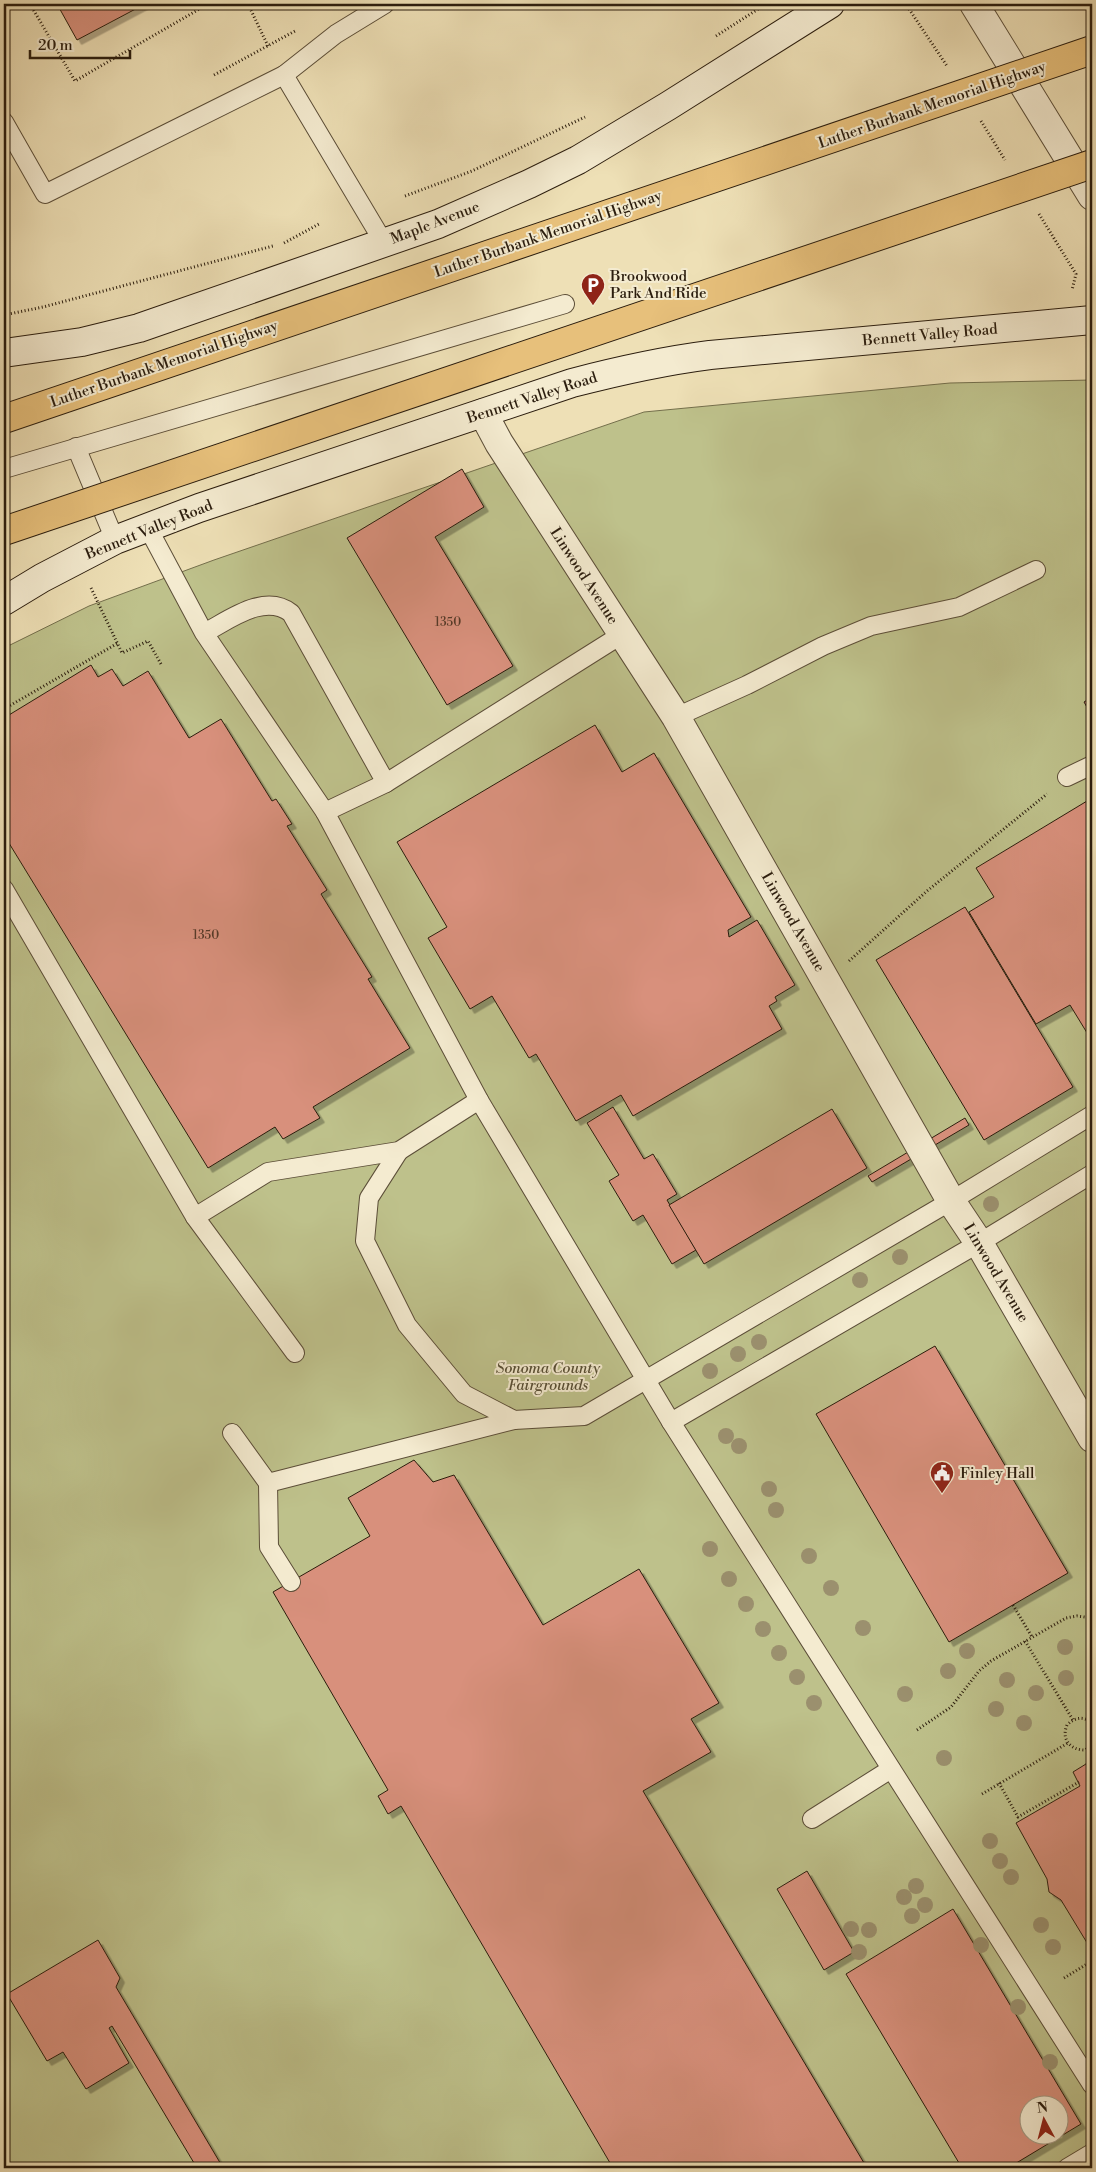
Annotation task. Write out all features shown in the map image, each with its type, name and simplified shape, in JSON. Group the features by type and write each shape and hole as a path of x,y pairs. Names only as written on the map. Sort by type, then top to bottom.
{"highway":[{"name":"Luther Burbank Memorial Highway","path":"4,418 1092,50"},
{"path":"4,531 1092,164"}],"main road":[{"name":"Maple Avenue","path":"4,353 117,335 446,221 578,160 830,4"},
{"path":"974,4 1092,196"},
{"name":"Bennett Valley Road","path":"4,601 42,578 115,540 199,508 572,383 662,361 710,355 1092,320"},
{"name":"Linwood Avenue","path":"483,413 499,443 676,716 951,1201 979,1243 1092,1438"}],"lane":[{"path":"4,122 45,194 284,75 336,34 385,4"},
{"path":"284,75 384,243"},
{"path":"4,469 565,304"},
{"path":"76,447 115,540"},
{"path":"148,528 204,633 325,812 479,1100 672,1422 1092,2085"},
{"path":"676,716 747,685 823,646 871,626 960,607 1036,570"},
{"path":"204,633 256,607 272,605 284,607 291,613 386,783"},
{"path":"325,812 386,783 622,635"},
{"path":"1067,777 1092,765"},
{"path":"4,889 195,1217 295,1353"},
{"path":"195,1217 268,1172 399,1151 479,1100"},
{"path":"268,1483 514,1420 584,1416 951,1201 1092,1115"},
{"path":"399,1151 369,1198 365,1241 407,1325 464,1394 514,1420"},
{"path":"672,1422 979,1243 1092,1174"},
{"path":"232,1434 268,1483 269,1547 291,1582"},
{"path":"812,1819 891,1769"},
{"path":"1067,2168 1092,2153"}],"path":[{"path":"30,4 75,81 208,4"},
{"path":"248,4 268,46"},
{"path":"708,41 766,4"},
{"path":"909,9 949,69"},
{"path":"214,75 300,28"},
{"path":"405,196 472,171 591,114"},
{"path":"979,118 1010,167"},
{"path":"1035,208 1076,274 1072,290"},
{"path":"4,315 43,308 282,244 319,224"},
{"path":"94,594 122,653 148,641 161,664"},
{"path":"4,710 118,643"},
{"path":"826,981 926,891 1067,777"},
{"path":"1013,1605 1032,1637"},
{"path":"917,1730 951,1707 979,1671 992,1660 1066,1618 1077,1616 1092,1618"},
{"path":"1025,1641 1073,1720"},
{"path":"1092,1723 1086,1718 1073,1720 1065,1730 1068,1743 1074,1748 1085,1750 1092,1745"},
{"path":"982,1794 1068,1743"},
{"path":"999,1783 1018,1817 1079,1782"},
{"path":"1064,1978 1092,1961"}],"green space":[{"name":"Sonoma County Fairgrounds","path":"1092,380 1092,2168 4,2168 4,648 89,606 214,560 644,412 950,383"}],"building":[{"path":"57,4 145,4 77,40"},
{"path":"462,469 484,507 435,537 513,666 447,705 347,538"},
{"path":"91,665 98,677 112,669 123,686 148,671 189,738 221,719 272,801 276,799 292,824 287,826 327,890 321,894 372,977 368,979 410,1048 313,1107 320,1118 283,1139 275,1127 208,1168 4,835 4,718"},
{"path":"1092,697 1092,716 1084,702"},
{"path":"595,725 622,772 654,753 751,917 728,930 729,937 757,920 795,985 775,997 777,1001 769,1006 782,1029 633,1116 621,1095 576,1121 536,1054 529,1058 492,996 470,1009 428,938 447,927 397,842"},
{"path":"1092,798 1092,1041 1070,1005 1036,1024 969,912 994,897 976,868"},
{"path":"965,907 1073,1087 984,1140 876,960"},
{"path":"613,1107 644,1159 653,1154 677,1194 667,1200 696,1250 672,1264 643,1215 633,1221 609,1181 619,1175 587,1123"},
{"path":"832,1109 867,1168 704,1264 669,1205"},
{"path":"965,1118 969,1125 872,1182 868,1176"},
{"name":"Finley Hall","path":"935,1346 1068,1573 949,1642 816,1414"},
{"path":"414,1460 433,1482 454,1475 543,1625 639,1569 719,1703 691,1719 711,1752 643,1791 867,2168 613,2168 401,1806 388,1814 378,1796 388,1790 273,1592 370,1536 348,1498"},
{"path":"1090,1755 1092,1755 1092,1951 1061,1900 1049,1892 1047,1879 1016,1823 1080,1786 1073,1772 1086,1764"},
{"path":"807,1871 854,1952 824,1970 777,1889"},
{"path":"953,1909 1063,2094 1018,2094 1018,2144 1048,2144 1008,2168 962,2168 846,1974"},
{"path":"98,1940 120,1978 116,1987 222,2166 197,2168 112,2026 109,2028 129,2063 86,2089 63,2052 47,2061 7,1994"},
{"path":"1068,2102 1081,2124 1068,2132"}],"place":[{"name":"Brookwood Park And Ride","path":"593,306"},
{"name":"Finley Hall","path":"942,1494"}]}
